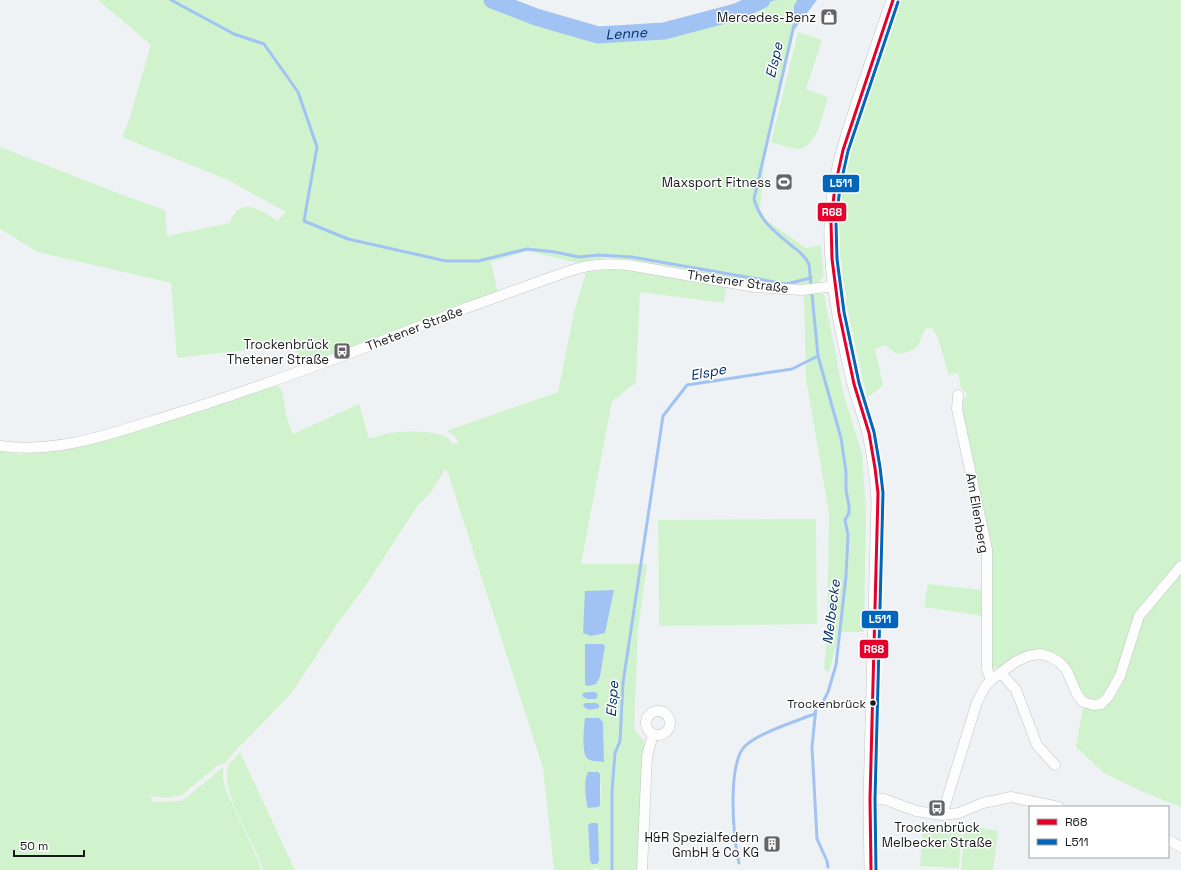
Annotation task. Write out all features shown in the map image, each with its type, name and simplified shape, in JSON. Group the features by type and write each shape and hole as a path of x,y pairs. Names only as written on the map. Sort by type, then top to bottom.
{"main road":[{"path":"871,870 870,799 878,502 877,481 868,432 854,384 844,335 829,287 832,203 835,184 856,109 893,0"}],"street":[{"name":"Thetener Straße","path":"0,446 35,448 74,444 231,397 344,356 499,296 588,266 607,264 628,265 755,286 802,290 829,287"},
{"name":"Am Ellenberg","path":"958,395 956,409 986,550 987,669 991,680"},
{"path":"942,815 978,702 985,687 991,680 1015,662 1028,656 1046,655 1056,660 1066,669 1077,694 1083,702 1094,706 1101,704 1108,697 1120,676 1139,616 1181,566"},
{"path":"1001,673 1016,690 1037,745 1056,765"},
{"path":"642,870 647,756 653,734"},
{"path":"870,799 884,799 916,811 942,815 959,813 984,803 1011,797 1055,806"},
{"path":"1169,841 1181,847"}],"green space":[{"path":"98,0 501,0 590,34 640,31 743,6 778,0 797,0 794,6 794,30 776,98 764,161 760,210 765,219 806,248 821,245 824,276 818,283 796,285 736,278 623,259 607,258 579,263 527,251 491,262 498,293 314,362 303,360 297,352 295,345 177,358 171,283 38,252 0,229 0,147 165,210 167,236 230,223 234,215 245,207 251,207 264,212 277,221 286,212 228,180 122,137 129,120 151,45"},
{"path":"901,0 1181,0 1181,807 1143,792 1104,773 1076,747 1083,706 1080,692 1044,652 1001,667 991,667 990,549 962,418 962,403 964,398 967,396 966,392 961,389 958,373 949,375 937,336 932,328 925,329 916,348 909,352 897,354 885,345 875,349 883,385 867,398 845,299 847,298 838,238 840,191 846,162"},
{"path":"798,32 822,40 806,89 828,97 819,128 811,142 805,147 799,149 771,142"},
{"path":"616,269 636,271 726,287 724,303 640,292 636,383 612,401 581,564 647,564 638,630 634,729 644,741 637,870 598,870 598,868 591,870 554,870 543,768 448,473 445,469 432,491 418,505 362,591 339,621 291,694 225,763 217,766 182,795 167,798 150,796 154,802 180,801 186,798 223,767 223,779 226,790 258,860 261,870 0,870 0,451 19,454 53,451 276,385 282,390 287,418 293,434 359,404 369,439 390,433 424,432 441,435 448,438 452,443 459,444 455,436 448,432 449,430 558,392 574,312 586,272","holes":["593,718 603,722 604,761 584,753 585,719","586,775 601,784 600,805","597,823 599,861 592,864 590,861 588,825"]},
{"path":"804,294 824,294 843,392 862,454 866,511 864,632 839,632 829,673 824,669 827,628 829,513 806,379"},
{"path":"816,519 817,624 659,626 658,520"},
{"path":"928,584 981,590 982,616 924,607"},
{"path":"240,752 295,870 263,870 233,803 229,789 227,777 228,767"},
{"path":"962,824 959,868 920,866 923,825"},
{"path":"964,825 998,831 993,870 961,870"}],"water":[{"path":"751,0 778,0 743,6"},
{"path":"797,0 817,0 794,30 794,6"},
{"path":"614,590 605,633 591,636 583,633 585,591"},
{"path":"585,644 603,644 605,646 600,677 596,684 589,686 585,685"},
{"path":"595,692 598,695 596,699 587,699 582,696 583,693"},
{"path":"585,703 596,703 599,705 599,708 586,709 583,705"},
{"path":"585,718 599,718 603,722 604,762 591,761 584,752"},
{"path":"588,772 598,772 600,774 600,805 598,807 588,808 587,806 585,784"},
{"path":"591,823 597,823 598,825 599,861 597,864 592,864 590,861 588,825"}],"waterway":[{"path":"171,0 234,34 264,44 298,92 317,147 304,221 348,239 446,261 478,261 527,249 555,252 579,257 599,255 632,257 786,284 811,278"},
{"name":"Lenne","path":"492,0 536,17 598,35 664,31 736,12 762,0"},
{"name":"Elspe","path":"612,870 612,791 615,753 620,741 623,683 663,416 687,385 792,369 818,356 809,264 802,254 769,226 760,214 754,199 794,25"},
{"name":"Melbecke","path":"818,356 841,438 849,506 849,513 845,520 848,535 846,576 836,665 828,692 823,702 816,707 812,747 817,839 827,861 828,867"},
{"path":"739,863 735,837 733,802 736,768 739,755 745,746 758,737 774,729 815,714"}],"transit line":[{"name":"R68","path":"871,870 870,799 878,493 869,433 854,384 839,313 832,259 831,222 835,186 843,150 893,0"},
{"name":"L511","path":"876,870 875,799 883,493 874,432 859,383 844,312 837,259 836,223 840,187 848,151 898,2"}],"place":[{"name":"Mercedes-Benz","path":"829,17"},
{"name":"Maxsport Fitness","path":"784,182"},
{"name":"Trockenbrück Thetener Straße","path":"342,351"},
{"name":"Trockenbrück","path":"873,703"},
{"name":"Trockenbrück Melbecker Straße","path":"937,808"},
{"name":"H&R Spezialfedern GmbH & Co KG","path":"772,844"}]}
